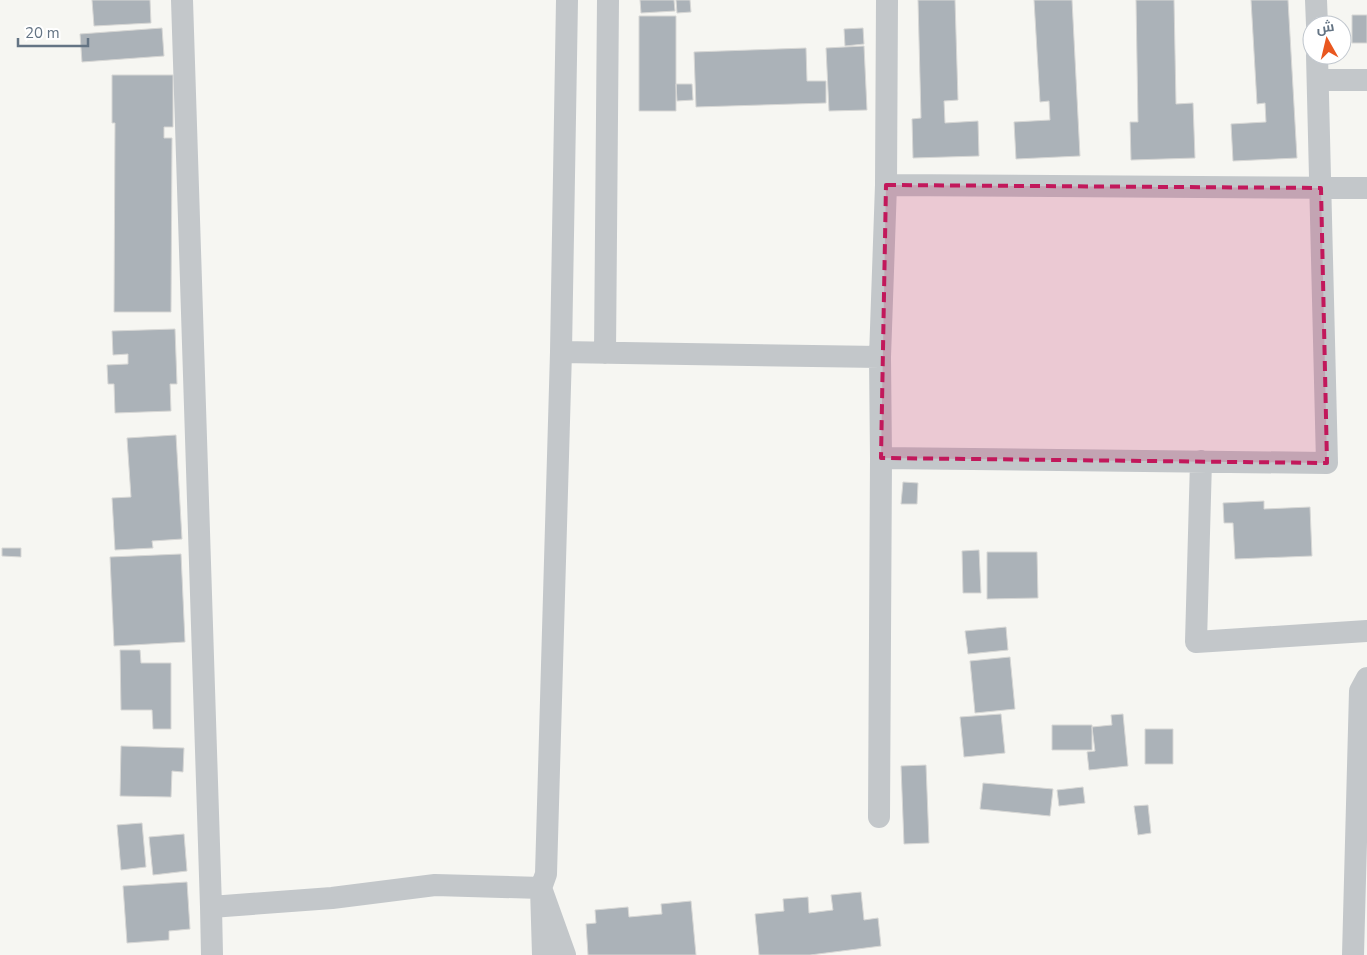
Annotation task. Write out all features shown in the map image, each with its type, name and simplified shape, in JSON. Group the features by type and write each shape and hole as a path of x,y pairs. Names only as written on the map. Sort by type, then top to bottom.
{"street":[{"path":"182,0 212,907 212,955"},
{"path":"543,955 541,888 546,874 561,352 567,0"},
{"path":"605,353 608,0"},
{"path":"880,817 880,357 886,185 887,0"},
{"path":"1316,0 1317,15"},
{"path":"881,458 1326,462 1318,65"},
{"path":"1318,80 1367,80"},
{"path":"886,185 1367,188"},
{"path":"561,352 880,357"},
{"path":"1201,461 1196,642 1367,631"},
{"path":"1352,955 1360,691 1367,678"},
{"path":"212,907 332,898 435,885 541,888"},
{"path":"541,888 565,955"}],"highlighted area":[{"path":"886,185 1321,188 1327,463 881,458"}],"building":[{"path":"92,0 150,0 151,23 94,26"},
{"path":"640,0 674,0 675,11 641,13"},
{"path":"676,0 690,0 691,12 677,13"},
{"path":"918,0 955,0 958,100 944,101 945,123 978,121 979,156 913,158 912,119 921,118"},
{"path":"1034,0 1072,0 1080,156 1016,159 1014,122 1050,120 1049,101 1040,102"},
{"path":"1136,0 1174,0 1176,104 1193,103 1195,158 1131,160 1130,122 1138,122"},
{"path":"1251,0 1288,0 1297,158 1233,161 1231,124 1266,122 1265,103 1257,104"},
{"path":"1352,15 1367,15 1367,43 1352,43"},
{"path":"639,16 676,16 676,111 639,111"},
{"path":"162,28 164,56 82,62 80,34"},
{"path":"863,28 864,44 845,46 844,29"},
{"path":"864,46 867,110 829,111 826,48"},
{"path":"806,48 807,81 826,81 826,103 696,107 694,52"},
{"path":"112,75 173,75 173,127 164,127 164,138 172,138 171,312 114,312 115,123 112,123"},
{"path":"676,84 692,84 693,100 677,101"},
{"path":"175,329 177,384 170,384 171,411 115,413 114,384 108,384 107,365 128,364 128,354 113,355 112,331"},
{"path":"176,435 182,539 152,541 153,548 115,550 112,498 131,497 127,438"},
{"path":"903,482 918,483 917,504 901,504"},
{"path":"1264,501 1264,509 1310,507 1312,556 1235,559 1233,523 1224,523 1223,503"},
{"path":"2,548 21,548 21,557 2,556"},
{"path":"979,550 981,593 963,593 962,551"},
{"path":"987,552 1037,552 1038,598 987,599"},
{"path":"181,554 185,642 114,646 110,557"},
{"path":"1006,627 1008,650 968,654 965,631"},
{"path":"120,650 140,650 141,663 171,663 171,729 153,729 152,710 121,710"},
{"path":"1010,657 1015,709 975,713 970,661"},
{"path":"1001,714 1005,753 964,757 960,717"},
{"path":"1123,714 1128,766 1089,770 1087,752 1095,751 1092,727 1112,725 1111,715"},
{"path":"1052,725 1092,725 1092,750 1052,750"},
{"path":"1145,729 1173,729 1173,764 1145,764"},
{"path":"121,746 184,748 183,772 172,771 171,797 120,796"},
{"path":"926,765 929,843 904,844 901,766"},
{"path":"983,783 1053,789 1050,816 980,809"},
{"path":"1083,787 1085,803 1059,806 1057,790"},
{"path":"1148,805 1151,833 1138,835 1134,806"},
{"path":"142,823 146,867 121,870 117,825"},
{"path":"184,834 187,871 153,875 149,837"},
{"path":"187,882 190,929 169,931 169,940 127,943 123,886"},
{"path":"861,892 864,920 878,918 881,946 810,955 759,955 755,914 784,911 783,899 808,897 809,913 833,910 831,895"},
{"path":"691,901 696,955 588,955 586,924 596,923 595,910 628,907 629,917 662,914 661,904"}]}
